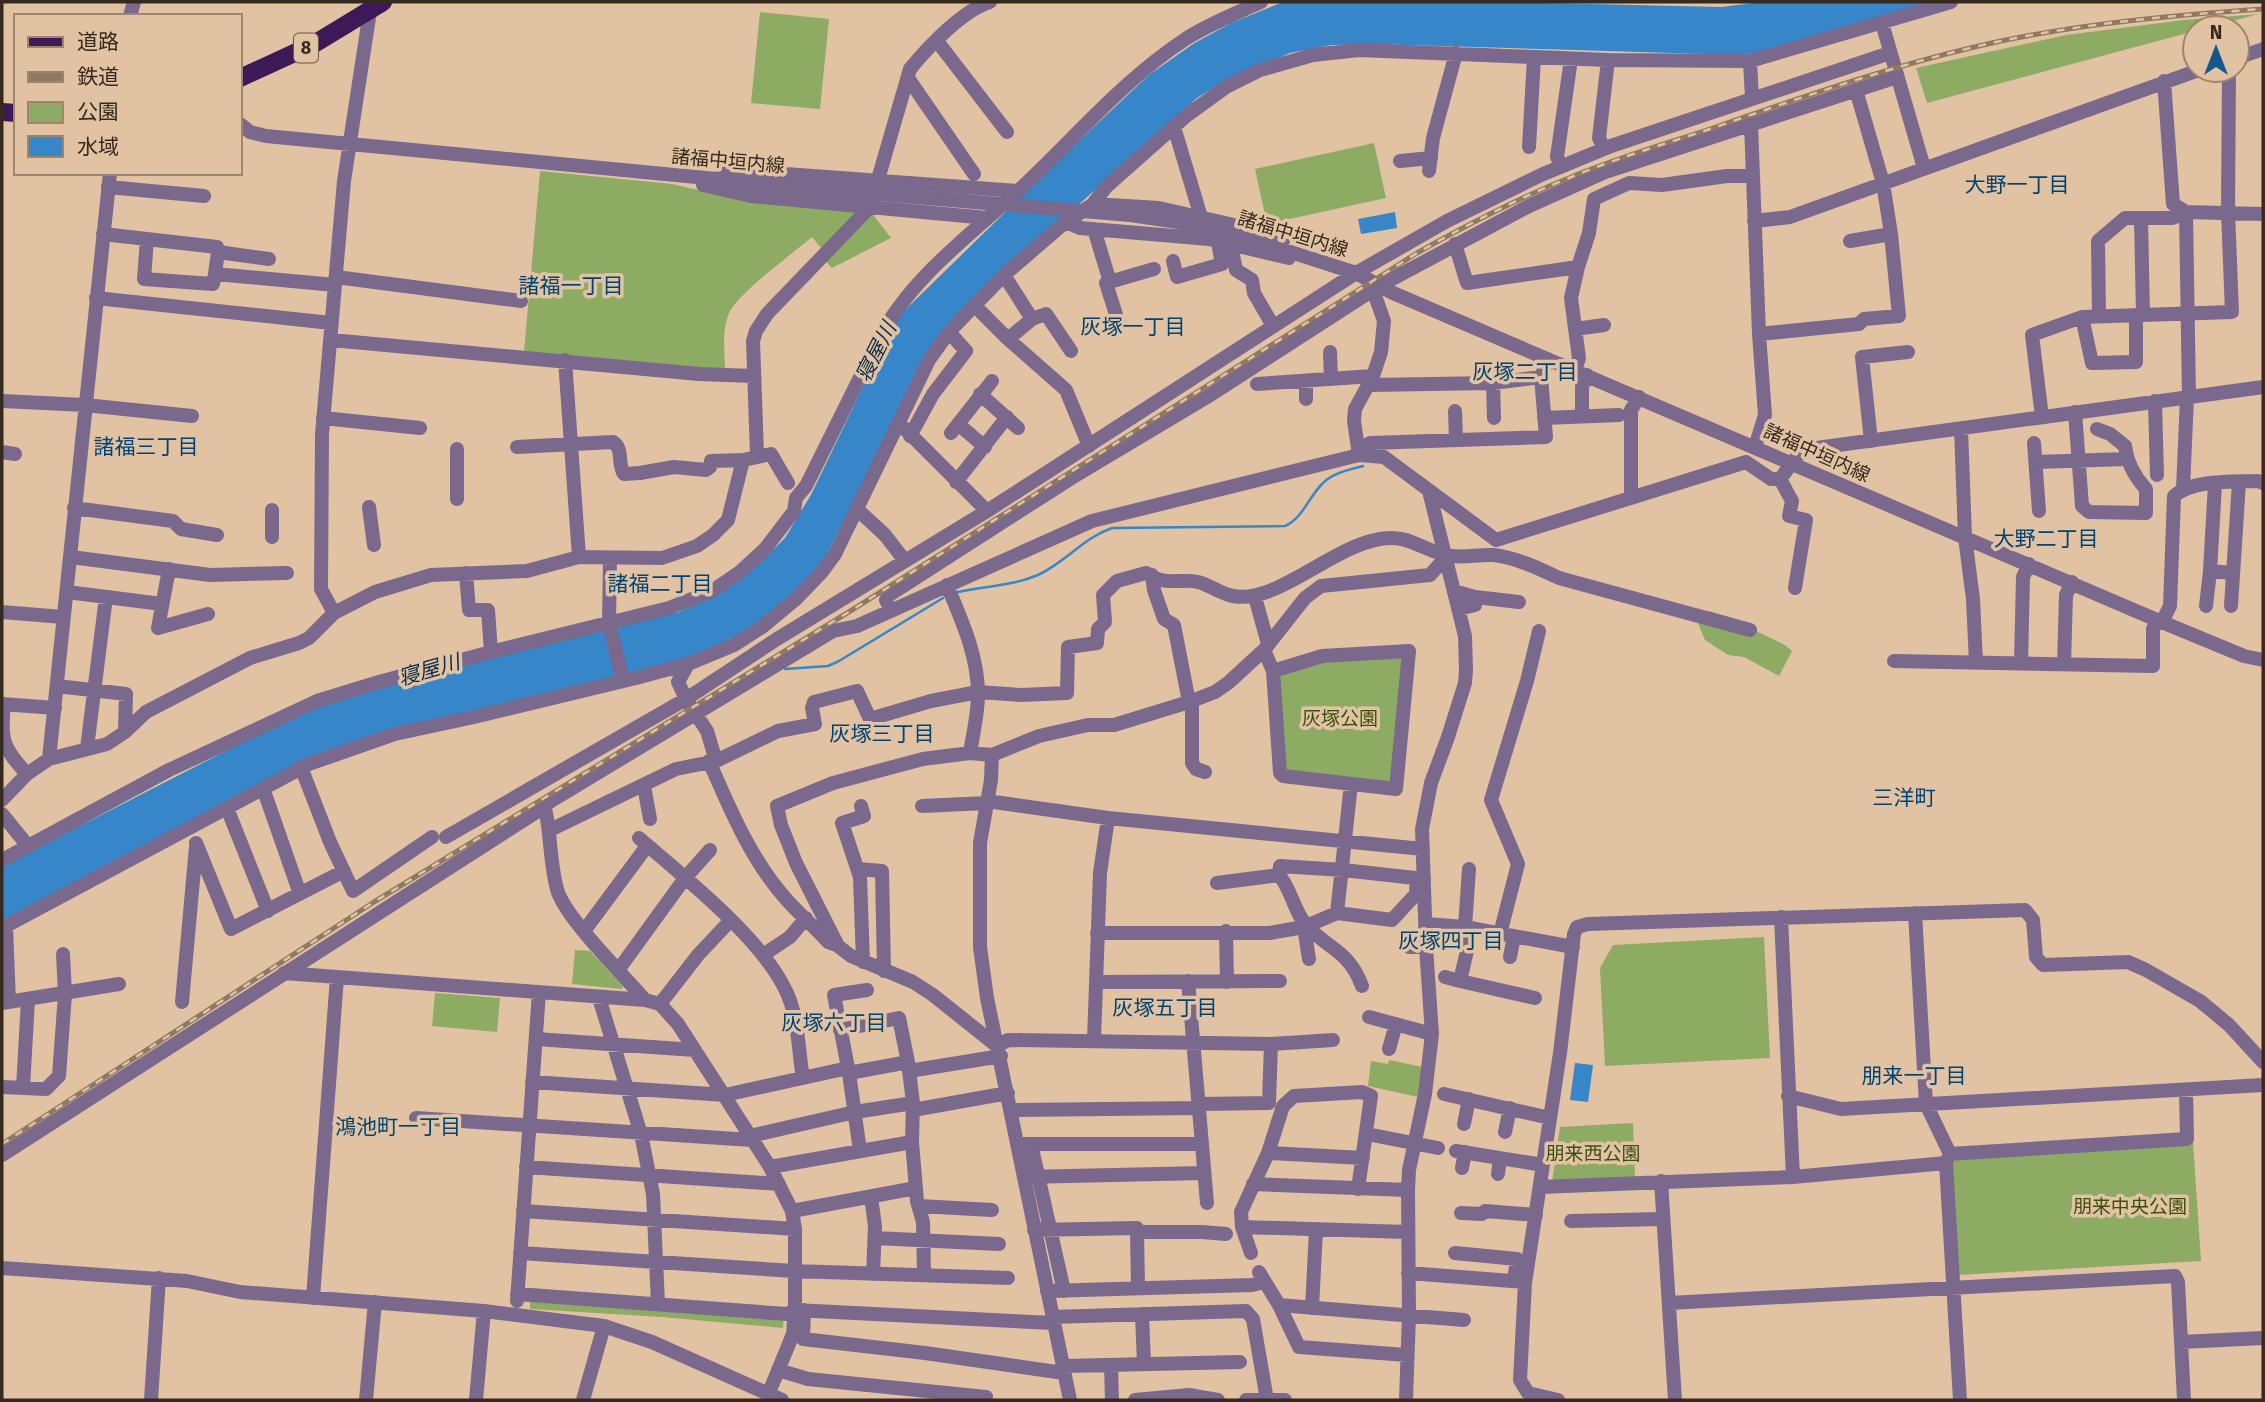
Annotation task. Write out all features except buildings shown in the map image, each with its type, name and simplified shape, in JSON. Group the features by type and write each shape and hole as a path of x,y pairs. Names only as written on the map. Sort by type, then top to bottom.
{"main road":[{"name":"8","path":"242,77 313,44 377,7"}],"street":[{"path":"2,860 169,770 317,701 491,652 610,625 669,608 712,591 740,572 765,549 794,511 796,498 806,486 890,318 942,260 1123,89 1182,42 1261,2"},
{"path":"119,984 6,1002 4,927 301,768 361,744 688,664 734,645 767,622 821,573 835,554 929,360 949,332 1004,275 1066,222 1093,204 1106,187 1186,116 1226,87 1285,61 1359,50 1571,59 1749,61 1951,2"},
{"path":"2,800 27,774 49,759 107,744 125,732 146,712 250,657 309,638 334,613 375,592 431,575 527,571 579,557 662,558 682,552 713,535 729,520 750,458 753,341 761,322 782,296 870,207 910,69 937,41 981,3"},
{"path":"334,613 321,589 320,481 323,418 344,181 377,7"},
{"path":"1882,23 1924,169"},
{"path":"937,41 1007,132"},
{"path":"1400,161 1430,164 1433,138 1456,53"},
{"path":"301,768 330,842 353,891 439,837 512,800 686,699 777,639 987,511 1273,326 1447,221 1561,166 1604,149 1890,53"},
{"path":"1529,147 1534,57"},
{"path":"1561,166 1557,157 1571,59"},
{"path":"1604,149 1600,138 1608,60"},
{"path":"1749,61 1752,98"},
{"path":"1754,221 1790,217 2181,76"},
{"path":"891,610 886,600 888,595 1073,477 1207,397 1376,288 1455,244 1528,206 1605,172 1897,77"},
{"path":"908,78 974,174"},
{"path":"2164,81 2173,204 2186,212"},
{"path":"2042,417 2032,335 2082,317 2232,312 2228,212 2229,84"},
{"path":"1759,334 1859,324 1864,319 1899,316 1883,183 1856,90"},
{"path":"1751,124 1759,334 1765,415 1755,446"},
{"name":"諸福中垣内線","path":"242,126 250,132 266,136 350,145 1130,215 1178,222 1263,243 1356,274 1376,288 1581,372 2160,621 2244,656 2263,660"},
{"path":"1174,128 1201,218"},
{"path":"672,176 745,171 1018,191"},
{"path":"672,176 751,196 987,218"},
{"path":"1582,416 1581,372 1571,298 1589,233 1594,199 1629,183 1662,185 1727,176 1752,176"},
{"path":"49,759 109,180 204,194"},
{"path":"1093,204 1159,208 1260,231 1321,262"},
{"path":"2183,489 2188,397 2186,212"},
{"path":"2099,316 2098,242 2125,218 2173,218 2186,212 2263,214"},
{"path":"2082,317 2092,363 2136,362 2141,218"},
{"path":"1066,222 1080,228 1225,243 1269,255 1321,262"},
{"path":"1094,229 1110,282"},
{"path":"103,234 147,239 217,247 213,284 144,279 147,239"},
{"path":"1850,241 1891,234"},
{"path":"1225,243 1236,270 1252,280 1254,293 1273,326"},
{"path":"1173,261 1177,277 1222,264 1225,243"},
{"path":"1455,244 1467,283 1578,267"},
{"path":"218,252 269,259"},
{"path":"1118,321 1107,283 1153,269"},
{"path":"215,274 335,281 522,301"},
{"path":"1004,275 1032,319"},
{"path":"1359,452 1354,421 1356,409 1381,352 1384,321 1376,288"},
{"path":"96,298 331,323"},
{"path":"974,304 1066,390 1089,446"},
{"path":"1008,338 1032,319 1045,314 1071,351"},
{"path":"1575,329 1604,325"},
{"path":"909,436 933,394 966,351 949,332"},
{"path":"331,340 699,374 754,376"},
{"path":"1330,352 1331,379"},
{"path":"1871,441 1862,356 1908,352"},
{"path":"2,1155 541,809 551,800 833,631 857,626 1092,521 1359,452 1370,443 1546,437 1541,377 1548,359"},
{"path":"565,360 579,557"},
{"path":"1257,384 1331,379 1453,384 1493,383 1541,377"},
{"path":"1306,381 1306,399"},
{"path":"985,447 955,428 992,382"},
{"path":"1493,383 1494,418"},
{"path":"1453,384 1456,440"},
{"path":"1780,479 1801,450 2263,387"},
{"path":"980,394 1018,428"},
{"path":"1630,498 1631,410 1639,397"},
{"path":"2,410 2,401 85,405 192,416"},
{"path":"2155,401 2157,475"},
{"path":"2075,412 2082,506 2089,512 2146,513 2146,489 2127,459 2125,446 2110,434 2097,429"},
{"path":"1544,418 1619,415"},
{"path":"956,482 1007,417"},
{"path":"323,418 420,428"},
{"path":"899,421 909,436 987,511"},
{"path":"1961,429 1965,537 1973,598 1976,663"},
{"path":"517,447 613,442 619,449 620,469 624,474 674,467 706,470 711,461 771,454 788,483"},
{"path":"2034,443 2039,511"},
{"path":"456,447 457,499"},
{"path":"1359,452 1384,457 1496,540"},
{"path":"2036,462 2127,459"},
{"path":"1496,540 1746,462 1771,479 1780,479"},
{"path":"1780,479 1791,501 1789,516 1806,520 1795,588"},
{"path":"1894,661 2153,666 2153,629 2170,606 2175,496 2183,489 2215,484 2258,481 2263,484"},
{"path":"2231,607 2239,482"},
{"path":"2206,606 2215,484"},
{"path":"1406,1400 1409,1315 1408,1190 1427,1082 1432,1034 1419,849 1432,783 1465,683 1465,636 1429,491"},
{"path":"369,507 374,545"},
{"path":"74,508 173,521 181,528 217,534"},
{"path":"271,537 272,510"},
{"path":"858,510 885,535 905,561"},
{"path":"550,830 676,769 712,761 778,732 815,724 812,708 814,702 856,691 870,719 931,701 978,692 1021,695 1067,693 1068,647 1097,643 1098,629 1105,622 1102,595 1117,581 1146,573 1160,580 1198,582 1232,596 1255,597 1269,593 1325,560 1378,539 1397,537 1411,540 1447,556 1494,555 1533,565 1572,582 1750,630"},
{"path":"1494,555 1496,540"},
{"path":"838,946 796,863 781,825 777,806 794,791 923,759 970,753 992,755 1039,736 1088,725 1114,724 1191,701 1215,692 1228,683 1266,647 1306,598 1321,586 1430,575 1447,556"},
{"path":"71,557 210,575 287,573"},
{"path":"610,558 610,625 623,680"},
{"path":"2021,663 2023,577 2029,564"},
{"path":"169,569 158,628 208,614"},
{"path":"2210,572 2232,573"},
{"path":"466,573 469,610 488,610 491,652"},
{"path":"1152,575 1164,619 1174,625 1191,701 1192,763 1196,769 1205,772"},
{"path":"2064,664 2066,595 2072,582"},
{"path":"947,585 967,631 975,669 978,692 970,753"},
{"path":"67,592 162,604"},
{"path":"1454,592 1519,602"},
{"path":"87,748 106,597"},
{"path":"1255,597 1273,671 1280,773 1283,776 1396,789 1409,651 1321,656 1273,671"},
{"path":"1459,610 1475,605 1475,597"},
{"path":"2,612 63,617"},
{"path":"767,622 777,639"},
{"path":"1510,957 1507,935 1518,864 1491,800 1527,681 1525,661 1539,631"},
{"path":"688,664 678,682 707,731 712,761 732,813 757,858 786,900 828,942 863,962 913,982 933,995 999,1051"},
{"path":"57,686 126,694 125,732"},
{"path":"27,774 7,753 2,725 3,704 55,708"},
{"path":"992,755 980,843 980,947 1011,1110 1025,1144 1031,1177 1034,1230 1070,1400"},
{"path":"1337,913 1351,784"},
{"path":"644,786 650,819"},
{"path":"263,788 300,894"},
{"path":"512,800 525,818"},
{"path":"922,806 987,802 1108,818 1419,849"},
{"path":"861,806 864,816 842,823 860,877 863,962"},
{"path":"227,808 268,911"},
{"path":"541,809 546,813 550,830 559,897 584,931 619,970 678,1024 779,1184 792,1211 795,1229 794,1271 803,1339 1064,1370 1111,1365 1240,1362"},
{"path":"2,814 28,846"},
{"path":"1094,1040 1100,873 1108,818"},
{"path":"182,1002 196,843 201,822"},
{"path":"584,931 643,842 730,920 763,955 787,992 795,1014 803,1078"},
{"path":"196,843 231,929 344,871"},
{"path":"619,970 685,878 710,850"},
{"path":"1309,959 1306,927 1279,875 1280,866 1421,879"},
{"path":"858,869 882,871 884,971"},
{"path":"1460,981 1469,928 1469,869"},
{"path":"1217,883 1279,875"},
{"path":"1097,933 1269,933 1306,927 1337,913 1392,920 1416,894 1421,879"},
{"path":"1520,1281 1536,1215 1577,927 1588,924 1781,917 2025,911 2034,920 2036,957 2043,965 2128,962 2200,1001 2229,1025 2263,1062"},
{"path":"1915,914 1926,1104 1948,1159 1960,1400"},
{"path":"1781,917 1793,1177"},
{"path":"763,955 790,937 806,918"},
{"path":"284,972 652,1002 730,920"},
{"path":"1426,924 1469,928 1573,947"},
{"path":"1306,927 1346,957 1355,968 1362,986"},
{"path":"1226,932 1227,982"},
{"path":"1409,947 1426,947"},
{"path":"2,1087 46,1089 59,1076 65,994 63,954"},
{"path":"313,1298 337,977"},
{"path":"1445,977 1535,998"},
{"path":"1188,981 1207,1203"},
{"path":"1096,982 1280,981"},
{"path":"860,1151 834,995 867,990"},
{"path":"516,1315 539,992"},
{"path":"599,998 641,1133 650,1177 658,1304"},
{"path":"23,1088 28,999"},
{"path":"1369,1017 1432,1034"},
{"path":"840,1030 899,1018 913,1106 912,1142 922,1222 924,1275"},
{"path":"1389,1049 1396,1024"},
{"path":"536,1039 695,1051"},
{"path":"532,1082 725,1095 803,1078 848,1071 908,1067 999,1051 1008,1040 1271,1044 1333,1040"},
{"path":"1011,1110 1269,1104 1271,1044"},
{"path":"1788,1096 1840,1109 2263,1085"},
{"path":"1540,1187 1793,1177 1948,1159 2187,1139 2186,1090"},
{"path":"1251,1253 1242,1227 1241,1212 1268,1153 1283,1107 1294,1096 1362,1092 1371,1096 1357,1189"},
{"path":"416,1118 751,1138 855,1112 1008,1093"},
{"path":"1444,1094 1550,1118"},
{"path":"1464,1125 1469,1099"},
{"path":"1505,1132 1510,1108"},
{"path":"1367,1134 1438,1148"},
{"path":"770,1167 912,1142"},
{"path":"1025,1144 1201,1144"},
{"path":"1462,1168 1460,1152 1543,1165"},
{"path":"1268,1153 1363,1158"},
{"path":"1498,1174 1500,1158"},
{"path":"526,1167 779,1184"},
{"path":"1031,1177 1204,1173"},
{"path":"1031,1177 1050,1230 1064,1291"},
{"path":"1661,1181 1675,1400"},
{"path":"1253,1184 1408,1190"},
{"path":"792,1211 916,1188"},
{"path":"871,1197 873,1274"},
{"path":"919,1206 992,1210"},
{"path":"523,1211 795,1229"},
{"path":"1461,1213 1482,1214 1485,1211 1536,1215"},
{"path":"1572,1221 1662,1219"},
{"path":"1242,1227 1407,1232"},
{"path":"1034,1230 1137,1228 1138,1288"},
{"path":"1312,1308 1315,1230"},
{"path":"1137,1232 1226,1234"},
{"path":"874,1238 999,1244"},
{"path":"520,1253 794,1271 1008,1278"},
{"path":"1461,1277 1459,1253 1517,1259 1520,1281 1520,1380 1528,1393 1558,1400"},
{"path":"2,1268 159,1278 240,1292 484,1311 604,1326 652,1342 764,1396 782,1400"},
{"path":"1408,1273 1520,1281"},
{"path":"1669,1303 2175,1276 2178,1282 2184,1400"},
{"path":"151,1400 159,1278"},
{"path":"1047,1291 1259,1280 1279,1305 1299,1347 1407,1355"},
{"path":"517,1294 787,1314 800,1310 1052,1320 1246,1311 1253,1319 1267,1400"},
{"path":"366,1400 375,1302"},
{"path":"1279,1305 1464,1320"},
{"path":"764,1396 793,1335 800,1310"},
{"path":"476,1400 484,1311"},
{"path":"1142,1314 1144,1364"},
{"path":"583,1400 604,1326"},
{"path":"2181,1342 2263,1338"},
{"path":"1111,1365 1112,1400"},
{"path":"778,1370 808,1379 986,1397"},
{"path":"1135,1400 1189,1395 1218,1400"},
{"path":"1246,1400 1284,1400"}],"green space":[{"path":"760,12 829,19 820,109 751,103"},
{"path":"2181,20 2181,35 1927,103 1916,68 2066,35"},
{"path":"1374,143 1386,198 1267,224 1255,169"},
{"path":"540,171 672,184 750,202 859,212 821,248 812,237 736,303 725,325 725,372 524,352"},
{"path":"871,212 891,238 832,268 823,259"},
{"path":"1701,611 1753,624 1754,630 1785,645 1792,651 1779,676 1744,657 1728,655 1705,640 1696,619"},
{"name":"灰塚公園","path":"1406,654 1392,784 1286,775 1276,674 1322,659"},
{"path":"1764,937 1770,1058 1605,1066 1600,968 1613,945"},
{"path":"575,950 590,951 623,986 622,989 572,984"},
{"path":"435,993 500,998 497,1032 432,1026"},
{"path":"1389,1060 1427,1068 1422,1098 1368,1086 1371,1061 1388,1064"},
{"name":"朋来西公園","path":"1633,1123 1635,1177 1552,1182 1560,1127"},
{"name":"朋来中央公園","path":"2193,1142 2201,1261 1957,1275 1951,1162 1953,1156"},
{"path":"530,1299 784,1316 783,1328 530,1309"}],"water":[{"path":"1283,2 1504,2 1721,7 1762,2 1932,2 1756,53 1739,55 1332,45 1290,53 1226,80 1197,98 1014,263 926,359 827,554 799,588 766,616 728,640 688,658 350,745 2,921 2,866 292,717 326,703 487,659 679,612 727,589 785,538 812,493 891,328 904,311 1149,75 1193,44 1231,23"},
{"path":"1395,212 1397,228 1361,234 1358,219"},
{"path":"1575,1063 1593,1065 1588,1102 1570,1100"}],"waterway":[{"path":"958,592 1008,584 1038,575 1092,538 1112,528 1285,526 1301,513 1326,480 1341,472 1363,466"},
{"path":"785,669 828,666 943,598"}],"railway":[{"path":"2,1144 374,902 852,610 1417,253 1492,213 1549,186 1623,158 1928,59 2066,29 2263,9"}],"district":[{"name":"大野一丁目","path":"2017,185"},
{"name":"諸福一丁目","path":"571,286"},
{"name":"灰塚一丁目","path":"1133,327"},
{"name":"灰塚二丁目","path":"1525,372"},
{"name":"諸福三丁目","path":"146,447"},
{"name":"大野二丁目","path":"2046,539"},
{"name":"諸福二丁目","path":"660,584"},
{"name":"灰塚三丁目","path":"882,734"},
{"name":"三洋町","path":"1904,798"},
{"name":"灰塚四丁目","path":"1451,941"},
{"name":"灰塚五丁目","path":"1165,1008"},
{"name":"灰塚六丁目","path":"834,1023"},
{"name":"朋来一丁目","path":"1914,1076"},
{"name":"鴻池町一丁目","path":"398,1127"}],"water label":[{"name":"寝屋川","path":"876,352"},
{"name":"寝屋川","path":"429,670"}]}
